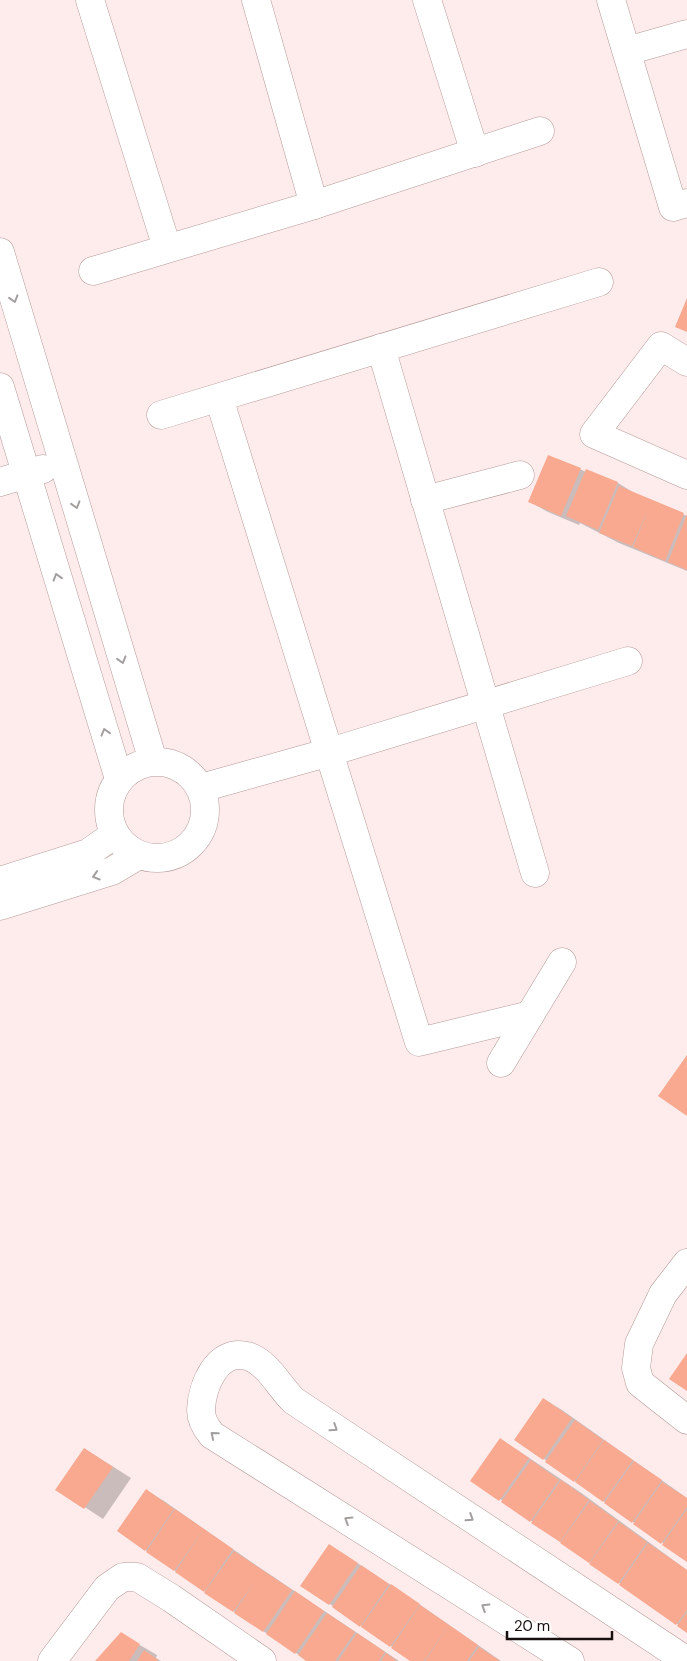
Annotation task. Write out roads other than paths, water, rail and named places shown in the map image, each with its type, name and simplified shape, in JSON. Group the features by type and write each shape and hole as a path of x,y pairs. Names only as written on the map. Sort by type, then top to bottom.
{"street":[{"path":"90,0 167,248"},
{"path":"256,0 314,205"},
{"path":"427,0 475,153"},
{"path":"611,0 673,207 687,202"},
{"path":"627,51 687,34"},
{"path":"93,271 314,205 540,131"},
{"path":"0,252 153,761"},
{"path":"161,415 599,282"},
{"path":"687,362 661,346 594,434 687,474"},
{"path":"381,348 535,873"},
{"path":"0,387 119,778"},
{"path":"219,398 419,1042 530,1015"},
{"path":"0,482 63,463"},
{"path":"425,500 520,476"},
{"path":"201,788 330,752 628,661"},
{"path":"153,761 172,763 189,773 201,788 206,807 203,826 193,843 177,854 158,858 139,854 125,846 115,834 108,815 110,796 119,778 134,766 153,761"},
{"path":"0,881 88,854 115,834"},
{"path":"0,906 112,871 139,854"},
{"path":"501,1062 562,962"},
{"path":"687,1263 663,1294 639,1344 636,1368 640,1383 687,1420"},
{"path":"570,1661 212,1435 205,1426 201,1412 208,1382 213,1370 229,1356 247,1356 261,1364 294,1401 687,1661"},
{"path":"52,1661 107,1588 123,1577 137,1577 171,1598 262,1661"}]}
